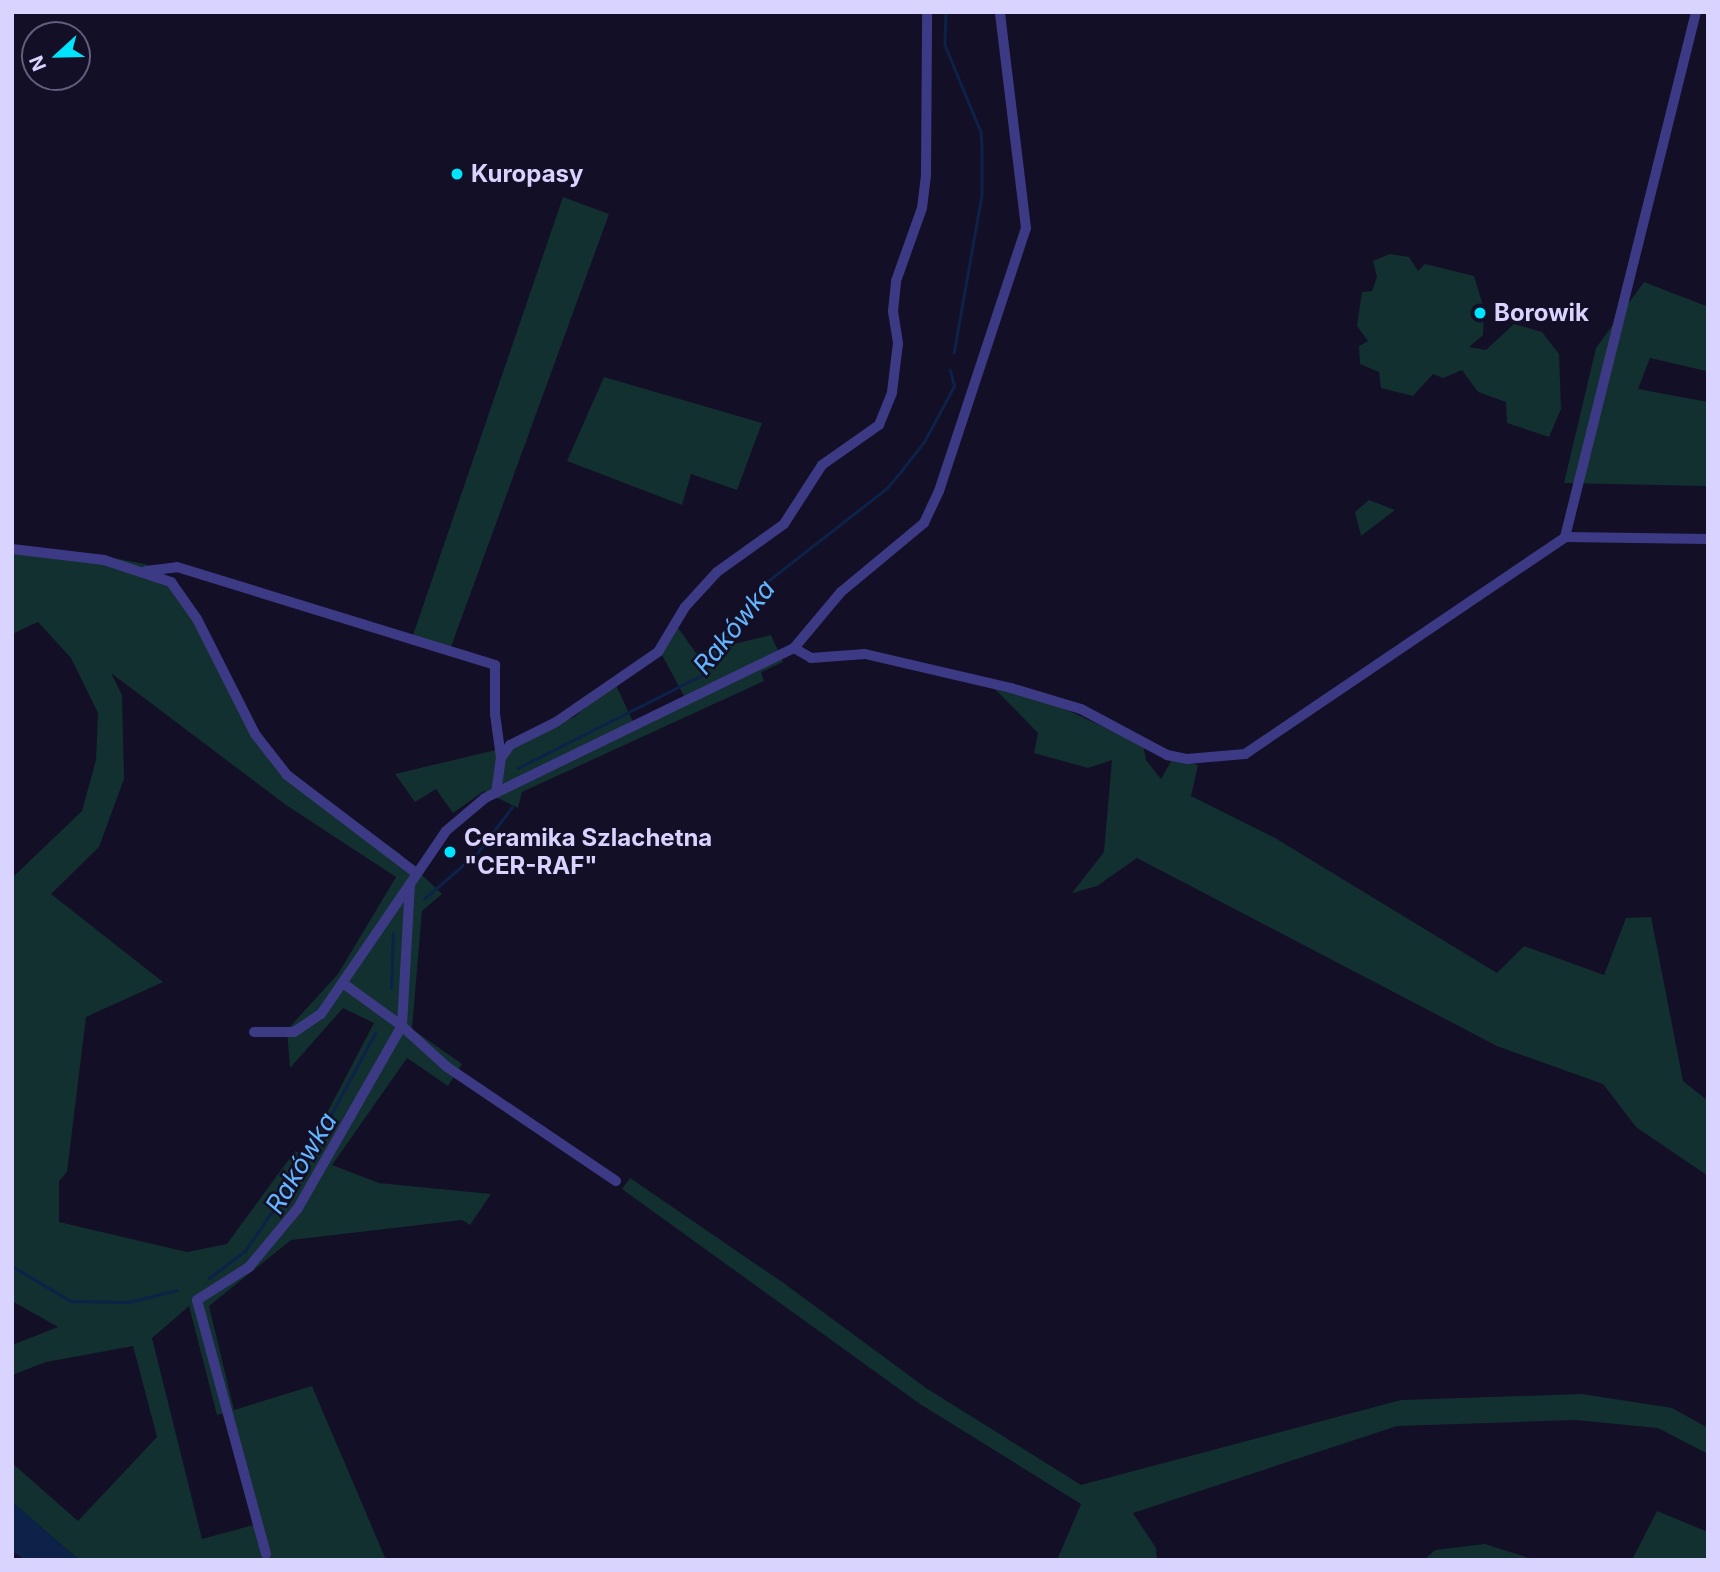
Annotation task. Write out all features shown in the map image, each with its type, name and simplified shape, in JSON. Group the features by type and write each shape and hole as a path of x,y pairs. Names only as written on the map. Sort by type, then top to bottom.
{"street":[{"path":"499,731 508,736 522,735 556,722 658,652 685,607 717,572 784,524 822,465 879,425 891,393 896,355 896,281 919,219 926,173 927,12"},
{"path":"254,1032 294,1032 321,1014 344,985 446,831 496,793 794,648 841,592 924,523 939,491 996,314 1020,258 1026,228 1000,12"},
{"path":"1565,537 1696,12"},
{"path":"794,648 810,658 865,654 1012,688 1081,709 1167,755 1187,759 1245,754 1565,537 1708,539"},
{"path":"12,549 68,554 146,570 171,582 197,619 255,734 287,775 416,873"},
{"path":"146,570 177,566 495,665 495,715 501,758 496,793"},
{"path":"501,758 522,735"},
{"path":"266,1554 197,1300 249,1267 298,1208 402,1026 410,884"},
{"path":"344,985 402,1026 447,1067 616,1181"}],"green space":[{"path":"563,197 609,214 448,655 412,638"},
{"path":"1390,254 1409,257 1418,271 1425,264 1474,276 1484,309 1483,335 1469,347 1486,350 1514,324 1542,332 1559,354 1561,409 1549,437 1507,423 1506,402 1478,392 1462,370 1443,378 1433,374 1413,396 1381,388 1379,372 1360,364 1359,346 1368,341 1357,326 1362,292 1372,291 1377,277 1373,261"},
{"path":"1644,282 1706,306 1706,371 1650,358 1638,389 1708,402 1706,486 1564,483 1596,348"},
{"path":"604,377 762,423 737,490 691,474 682,505 567,461"},
{"path":"1369,500 1395,510 1361,536 1355,512"},
{"path":"12,548 86,553 145,564 164,573 187,599 251,724 293,779 399,853 442,894 422,911 412,1029 462,1064 448,1086 407,1058 332,1165 379,1183 491,1194 470,1225 462,1220 291,1240 209,1306 234,1410 312,1386 386,1560 79,1560 12,1502 12,1463 78,1521 157,1437 133,1346 46,1362 12,1375 12,1345 58,1327 12,1301 12,878 82,811 96,760 98,713 71,658 38,622 12,634","holes":["111,673 286,805 396,877 338,974 287,1030 290,1068 343,1008 374,1023 305,1155 295,1151 227,1244 187,1252 59,1222 59,1181 67,1172 86,1017 163,982 51,894 99,847 124,779 122,695","189,1306 217,1415 225,1413 257,1524 202,1539 152,1338"]},
{"path":"676,625 696,653 771,635 783,662 761,672 764,681 522,792 518,808 484,791 453,813 436,789 415,802 395,774 496,750 574,717 615,683 634,724 685,698 661,653"},
{"path":"994,688 1052,703 1143,745 1146,760 1161,779 1173,758 1198,765 1191,796 1275,838 1497,973 1524,946 1604,975 1626,918 1651,917 1683,1081 1708,1101 1708,1176 1636,1127 1603,1084 1497,1046 1137,858 1097,886 1072,893 1104,852 1112,760 1088,768 1034,753 1038,733"},
{"path":"630,1178 785,1284 926,1388 1081,1485 1401,1400 1582,1394 1672,1408 1708,1428 1708,1454 1658,1428 1575,1420 1397,1426 1133,1513 1156,1548 1157,1560 1057,1560 1081,1504 920,1404 622,1189"},
{"path":"1657,1511 1708,1532 1708,1560 1632,1560"},
{"path":"1485,1544 1535,1560 1424,1560 1435,1550"}],"water":[{"path":"12,1502 79,1560 25,1560 12,1551"}],"waterway":[{"name":"Rakówka","path":"946,12 945,45 981,132 982,145 982,195 954,353"},
{"name":"Rakówka","path":"518,768 702,675 759,588 887,488 902,470 924,442 954,386 950,371"},
{"name":"Rakówka","path":"424,899 478,852 512,807"},
{"name":"Rakówka","path":"391,988 393,933"},
{"name":"Rakówka","path":"209,1278 245,1251 304,1165 375,1033"},
{"name":"Rakówka","path":"12,1266 71,1301 129,1302 177,1290"}],"place":[{"name":"Kuropasy","path":"457,174"},
{"name":"Borowik","path":"1480,313"},
{"name":"Ceramika Szlachetna \"CER-RAF\"","path":"450,852"}]}
